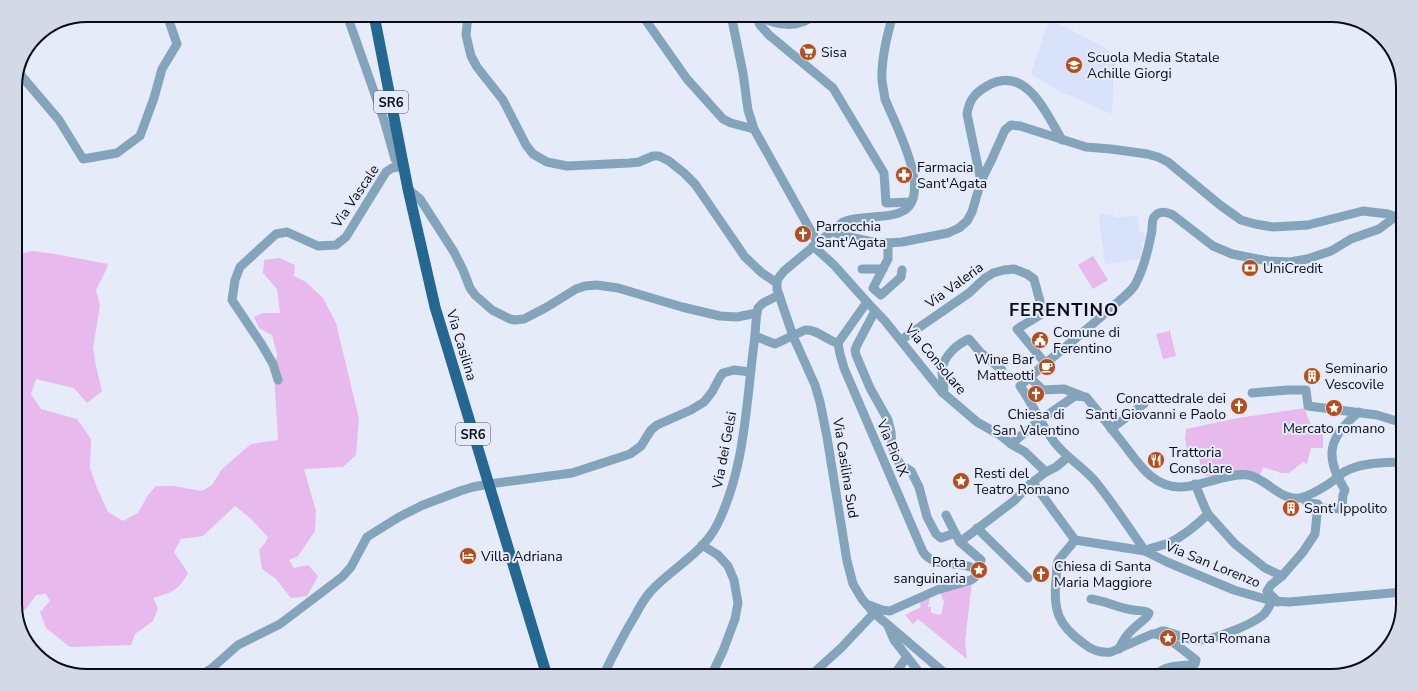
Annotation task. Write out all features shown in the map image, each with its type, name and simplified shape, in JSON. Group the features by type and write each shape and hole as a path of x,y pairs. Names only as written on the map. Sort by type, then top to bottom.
{"main road":[{"name":"Via Casilina","path":"375,22 408,189 435,307 545,669"}],"street":[{"path":"23,77 59,120 83,159 117,153 140,136 154,98 162,69 177,44 169,22"},
{"name":"Via Vascale","path":"349,22 384,120 395,159 404,166"},
{"path":"467,22 466,35 468,49 471,56 477,67 501,97 526,145 535,156 552,164 575,166 633,163 656,156 665,158 691,180 745,257 762,273 776,283 781,273 843,222 851,219 875,217 901,212 908,207 911,202 915,190 914,178 885,97 882,80 882,64 891,22"},
{"path":"647,22 687,79 723,119 731,123 754,129"},
{"path":"732,22 743,73 748,110 754,129 815,244"},
{"path":"758,22 769,35 833,88 884,173 886,203 911,202"},
{"path":"773,22 784,24 797,24 802,22"},
{"path":"981,181 967,114 968,105 972,98 979,90 991,83 1004,80 1020,84 1027,88 1038,100 1062,140"},
{"path":"831,231 858,239 878,243 888,243 902,242 948,233 959,228 967,221 972,212 981,181 1005,130 1011,125 1020,126 1086,147 1147,154 1158,157 1168,162 1220,205 1242,220 1255,224 1273,227 1308,225 1363,211 1388,214 1396,218"},
{"name":"Via Vascale","path":"278,380 273,364 232,300 234,280 240,267 276,234 286,232 318,246 336,245 346,237 386,172 392,168 404,166"},
{"path":"408,189 420,199 456,255 470,288 475,295 492,310 510,319 524,319 576,289 597,285 618,288 720,316 737,317 757,313 761,304 779,295"},
{"path":"1145,551 1095,481 1055,443 1020,386 1045,363 1088,329 1135,286 1146,258 1152,234 1152,220 1161,212 1166,212 1183,222 1213,246 1232,254 1268,261 1290,262 1307,259 1331,251 1351,239 1379,229 1396,220"},
{"path":"888,243 888,259 873,288 881,295 901,277 902,270"},
{"name":"Via Consolare","path":"815,244 901,340 942,392 977,422 1025,452 1046,472"},
{"path":"862,269 883,269"},
{"name":"Via Valeria","path":"901,340 969,293 985,278 993,273 1010,269 1027,274 1034,279 1042,314 1017,329 1045,363"},
{"name":"Via Casilina Sud","path":"776,283 793,336 819,397 848,567 855,587 874,613 940,669"},
{"path":"755,336 775,344 809,329 831,341 838,343 867,302"},
{"path":"875,311 857,345 855,350 856,355 870,388 888,420 892,432 892,445 895,456 900,464 911,470 920,490 927,517 936,534 941,538 955,533"},
{"name":"Via dei Gelsi","path":"606,669 626,630 648,594 702,546 721,516 736,475 747,406 757,313"},
{"path":"942,392 944,389 942,368 945,360 958,345 969,339 980,352 1002,370"},
{"name":"Via Pio IX","path":"838,343 844,368 923,552 934,562 968,566 978,571"},
{"path":"210,669 238,646 280,624 342,577 348,572 364,540 370,534 399,517 423,505 460,491 489,484 572,473 630,454 641,446 651,430 657,425 691,410 704,402 712,392 723,373 734,370 750,372"},
{"path":"1030,377 1043,390 1064,389 1086,397 1143,470 1158,481 1172,485 1182,487 1236,475 1249,475 1286,496 1294,498 1303,497 1321,488 1343,473 1359,466 1375,463 1396,462"},
{"path":"1252,393 1306,390 1308,406 1359,412 1396,420"},
{"path":"1011,444 1040,420 1075,396 1086,397"},
{"path":"1111,429 1144,404"},
{"path":"1317,508 1342,509 1345,490 1337,478 1333,466 1334,439 1359,412"},
{"path":"960,542 1015,500 1030,484 1046,472 1056,467 1068,457"},
{"path":"1034,482 1034,485 1075,540 1145,551 1151,547 1170,542 1197,525 1208,514"},
{"path":"1196,484 1208,514 1244,552 1265,568 1282,576"},
{"path":"1160,635 1162,631 1165,631 1189,639 1203,640 1230,632 1261,617 1268,611 1275,602 1267,591 1303,552 1315,534 1318,504 1307,503 1303,497"},
{"path":"866,604 882,610 890,611 937,590 971,580 975,577 981,560 960,542 946,515"},
{"path":"977,528 1028,578"},
{"path":"1075,540 1058,563 1056,602 1057,612 1062,624 1071,635 1097,652 1111,652 1152,634 1160,635 1197,661 1195,664 1174,666 1164,669"},
{"path":"702,546 718,556 728,566 734,580 738,605 737,614 728,640 714,669"},
{"name":"Via San Lorenzo","path":"1145,551 1167,562 1234,590 1275,602 1396,593"},
{"path":"1091,599 1101,600 1127,609 1146,611 1149,613 1147,617 1124,637 1119,649"},
{"path":"818,669 841,648 874,613"},
{"path":"887,624 893,638 916,669"},
{"path":"898,669 907,657"}],"shaded area":[{"name":"Scuola Media Statale Achille Giorgi","path":"1048,22 1055,22 1100,45 1115,55 1112,114 1062,93 1031,74"},
{"path":"1100,214 1114,215 1115,218 1137,215 1140,232 1144,232 1145,241 1141,241 1143,258 1105,264 1099,225"},
{"path":"32,251 108,264 96,290 100,306 93,348 102,391 87,403 74,388 36,379 31,394 41,409 77,419 91,439 90,468 97,488 108,512 123,521 138,513 148,495 156,486 173,486 202,491 212,485 222,469 251,444 278,440 274,372 277,354 272,335 259,328 254,317 263,313 280,313 277,289 263,273 264,260 280,258 295,265 294,276 306,282 323,298 336,323 359,419 356,455 343,467 304,469 316,511 315,531 298,556 289,560 294,568 308,565 318,576 307,596 291,598 276,579 262,569 259,550 268,537 250,518 235,506 203,536 181,539 174,552 188,573 177,588 164,595 153,598 158,608 153,621 135,634 131,645 70,647 46,628 40,612 50,601 46,594 36,595 26,609 22,610 22,253"},
{"path":"1093,256 1108,280 1093,289 1078,265"},
{"path":"1170,331 1176,356 1163,359 1156,334"},
{"path":"1305,408 1311,424 1315,429 1323,433 1323,448 1311,448 1307,464 1303,462 1289,473 1281,473 1263,467 1258,480 1252,474 1211,481 1210,476 1205,476 1204,472 1198,471 1200,464 1199,456 1187,448 1185,439 1186,429 1238,418"},
{"path":"972,582 965,642 967,659 918,619 913,624 905,615 921,607 919,601 930,596 928,607 931,607 931,613 941,615 944,602 940,592"}],"place":[{"name":"Sisa","path":"808,52"},
{"name":"Scuola Media Statale Achille Giorgi","path":"1074,65"},
{"name":"Farmacia Sant'Agata","path":"904,175"},
{"name":"Parrocchia Sant'Agata","path":"803,234"},
{"name":"UniCredit","path":"1250,268"},
{"name":"Comune di Ferentino","path":"1040,340"},
{"name":"Wine Bar Matteotti","path":"1047,367"},
{"name":"Seminario Vescovile","path":"1312,376"},
{"name":"Chiesa di San Valentino","path":"1036,394"},
{"name":"Concattedrale dei Santi Giovanni e Paolo","path":"1239,406"},
{"name":"Mercato romano","path":"1334,408"},
{"name":"Trattoria Consolare","path":"1156,460"},
{"name":"Resti del Teatro Romano","path":"961,481"},
{"name":"Sant' Ippolito","path":"1291,508"},
{"name":"Villa Adriana","path":"468,556"},
{"name":"Porta sanguinaria","path":"979,570"},
{"name":"Chiesa di Santa Maria Maggiore","path":"1041,574"},
{"name":"Porta Romana","path":"1168,638"}],"district":[{"name":"FERENTINO","path":"1064,310"}]}
